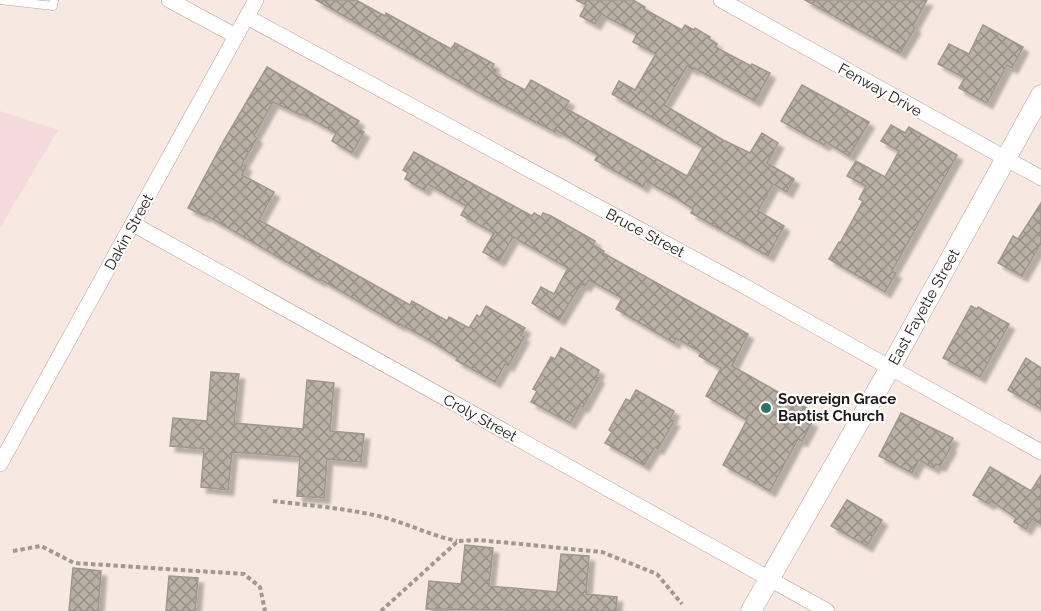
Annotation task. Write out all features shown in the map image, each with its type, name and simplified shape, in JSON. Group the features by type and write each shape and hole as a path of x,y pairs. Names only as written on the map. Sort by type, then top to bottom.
{"street":[{"path":"169,0 236,36"},
{"name":"Dakin Street","path":"0,464 256,0"},
{"name":"Fenway Drive","path":"721,0 1041,178"},
{"name":"Bruce Street","path":"247,17 735,281 1041,452"},
{"name":"East Fayette Street","path":"751,611 890,368 1041,95"},
{"name":"Croly Street","path":"133,224 827,611"}],"lane":[{"path":"0,0 53,6 54,0"}],"path":[{"path":"273,501 375,515 433,536 458,541 479,540 602,552 657,574 682,604"},
{"path":"381,611 458,541"},
{"path":"13,551 41,546 74,563 244,574 260,587 265,611"}],"shaded area":[{"path":"0,111 58,130 0,228"}],"building":[{"path":"316,0 356,0 385,16 386,13 451,49 455,43 494,64 492,68 496,70 494,74 525,90 531,80 569,101 565,108 687,176 703,147 612,94 619,81 635,90 656,54 633,42 637,33 601,14 595,24 580,16 586,5 576,0 633,0 645,7 644,9 682,30 685,25 694,30 695,28 710,37 709,39 717,44 715,47 770,73 755,101 687,66 664,105 723,140 750,153 762,133 778,143 767,163 794,179 787,192 773,184 758,211 784,226 768,256 691,213 693,209 673,196 646,181 643,187 595,160 598,155 556,130 555,132 481,94"},
{"path":"805,0 927,0 913,26 915,28 900,53"},
{"path":"983,25 1023,47 1012,68 1007,65 987,103 959,88 965,78 938,64 949,44 969,54"},
{"path":"267,67 359,121 355,127 364,132 352,153 332,141 336,133 302,114 273,102 242,164 246,166 242,175 274,192 259,220 410,305 412,301 447,321 449,317 469,328 477,315 480,317 486,306 525,328 521,335 524,337 508,366 505,364 495,382 456,360 458,358 426,338 320,279 320,281 204,214 204,216 188,208"},
{"path":"802,85 869,122 849,156 826,142 824,145 781,121"},
{"path":"891,125 905,133 909,127 957,155 892,271 896,273 885,292 829,259 863,201 859,199 866,186 847,176 856,161 885,177 899,151 881,141"},
{"path":"414,152 532,216 534,213 541,217 543,213 551,216 595,241 593,245 604,251 603,253 748,334 732,366 810,410 805,418 812,422 802,441 798,439 770,491 723,465 747,420 706,396 721,368 699,356 701,352 676,338 674,343 616,309 622,298 589,280 585,286 581,284 559,320 532,303 541,287 554,294 568,268 513,237 499,261 483,252 494,233 461,215 466,206 428,184 424,190 405,179 408,173 403,170"},
{"path":"1041,203 1041,243 1022,276 998,263 1013,236 1018,239"},
{"path":"971,306 977,309 978,307 1009,324 980,377 943,358"},
{"path":"561,348 599,370 596,377 599,378 583,407 580,406 570,423 531,402 537,391 533,389 551,357 555,359"},
{"path":"1026,358 1041,368 1041,409 1008,390"},
{"path":"211,372 239,374 234,423 303,429 307,380 334,383 330,431 364,434 361,462 327,459 324,498 297,496 300,457 232,452 228,490 201,487 204,449 170,446 173,418 207,421"},
{"path":"636,390 674,411 670,419 674,421 658,449 655,447 644,465 605,443 612,432 609,430 626,399 630,401"},
{"path":"901,413 953,438 949,446 951,447 940,466 936,464 934,468 919,460 912,473 879,456"},
{"path":"990,467 1031,491 1041,475 1041,524 1032,519 1026,529 1014,522 1016,518 991,501 989,504 973,495"},
{"path":"847,500 882,520 867,546 831,526"},
{"path":"465,545 493,548 489,586 557,592 561,554 589,556 586,594 617,597 616,611 426,609 429,581 461,584"},
{"path":"73,568 101,571 98,611 69,611"},
{"path":"169,576 198,578 195,611 166,611"}],"place":[{"name":"Sovereign Grace Baptist Church","path":"766,408"}]}
